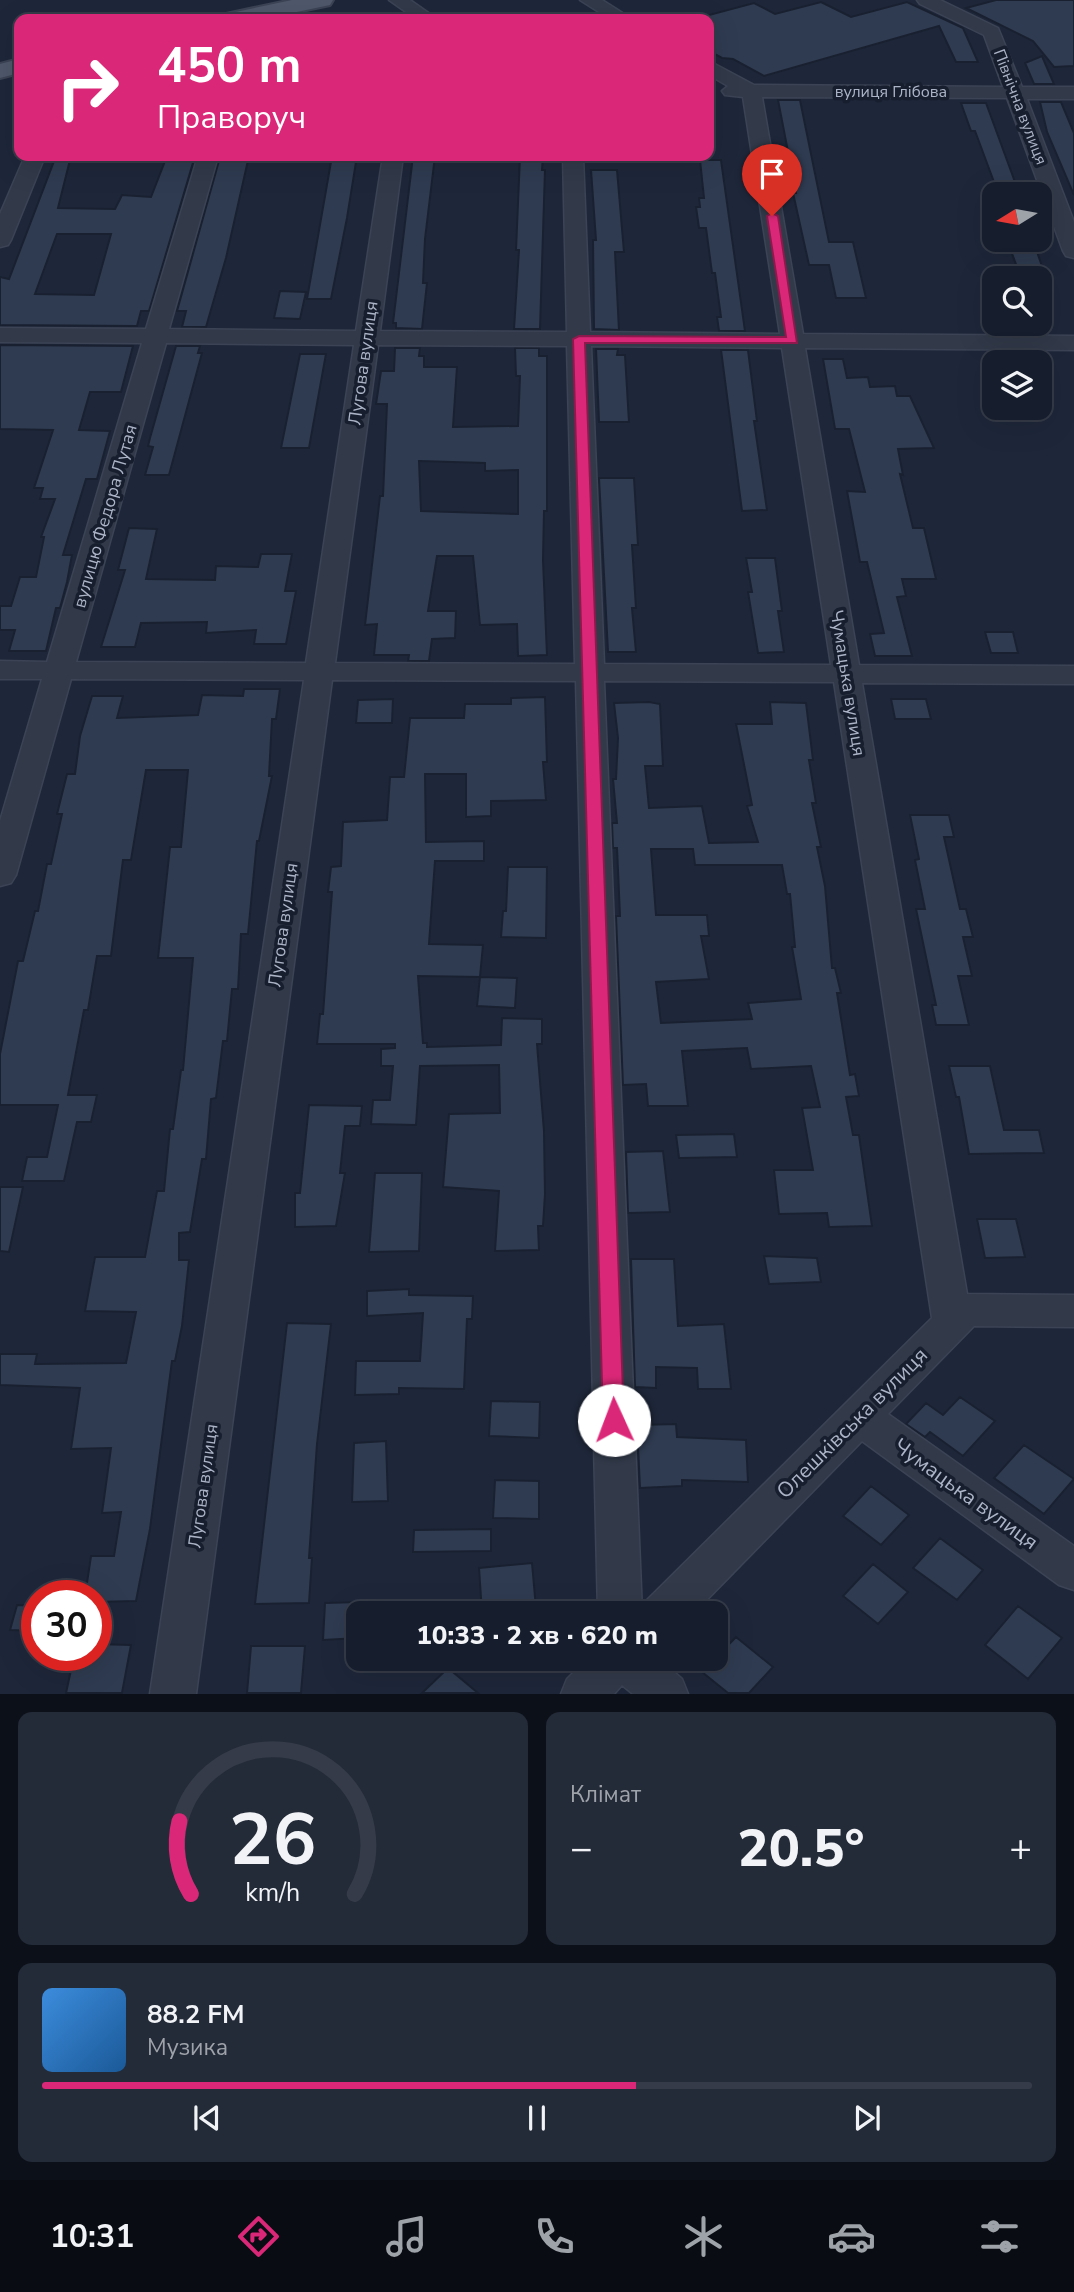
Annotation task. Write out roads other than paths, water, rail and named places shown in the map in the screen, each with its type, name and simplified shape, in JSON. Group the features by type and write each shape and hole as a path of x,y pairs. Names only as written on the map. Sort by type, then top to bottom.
{"main road":[{"path":"257,14 322,0"}],"street":[{"path":"398,0 420,14"},
{"path":"589,0 614,14"},
{"name":"Північна вулиця","path":"926,0 992,32 1074,251"},
{"path":"714,70 752,92"},
{"name":"вулиця Глібова","path":"714,91 1074,93"},
{"name":"Чумацька вулиця","path":"752,92 952,1323"},
{"path":"0,240 33,161"},
{"name":"вулицю Федора Лутая","path":"0,875 207,161"},
{"name":"Лугова вулиця","path":"173,1693 392,161"},
{"path":"573,161 620,1601"},
{"path":"0,335 1074,342"},
{"path":"0,670 1074,675"},
{"name":"Олешківська вулиця","path":"676,1601 965,1310 1074,1311"},
{"name":"Чумацька вулиця","path":"859,1416 1074,1571"},
{"path":"583,1693 605,1671"},
{"path":"640,1671 666,1693"}]}
